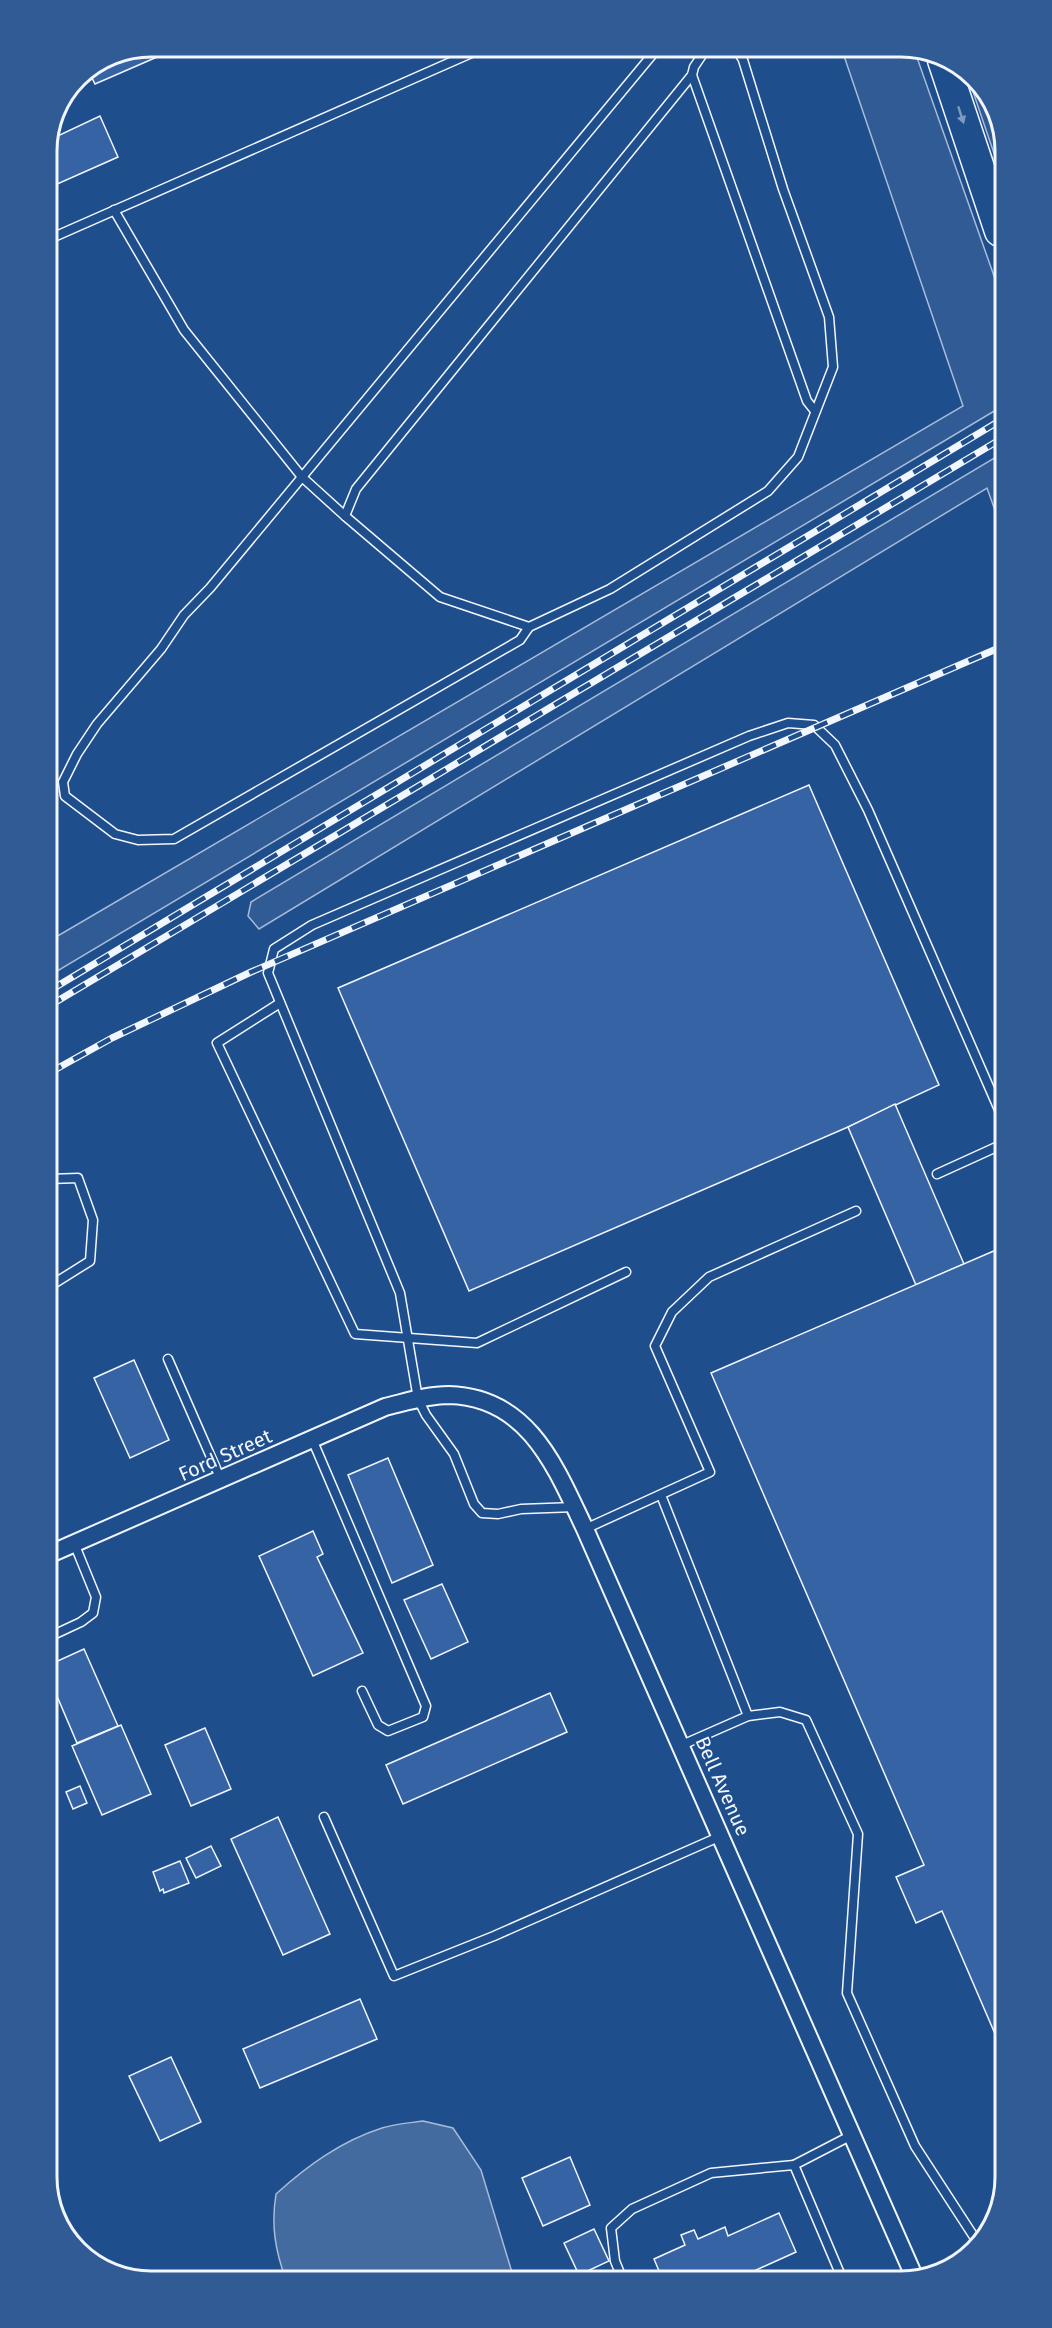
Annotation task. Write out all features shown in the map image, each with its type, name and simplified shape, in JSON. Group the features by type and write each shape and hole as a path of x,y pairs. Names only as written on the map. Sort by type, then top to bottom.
{"highway":[{"path":"946,69 995,216"}],"street":[{"name":"Bell Avenue","path":"418,1399 447,1395 469,1396 491,1404 513,1416 535,1436 553,1463 682,1744 911,2270"},
{"name":"Ford Street","path":"57,1551 385,1407 418,1399"}],"lane":[{"path":"57,236 462,57"},
{"path":"650,57 210,588 184,615 161,649 97,724 77,754 63,782 65,796 115,834 138,840 174,839 520,640 529,627 610,589 768,491 798,457 833,367 828,317 783,189 741,57"},
{"path":"345,516 356,489 692,75 701,57"},
{"path":"692,75 807,401 815,411"},
{"path":"114,210 184,330 302,477 440,597 529,627"},
{"path":"575,1507 521,1509 498,1514 482,1513 474,1504 454,1454 426,1415 418,1399 400,1293 268,973 274,950 312,925 749,736 788,723 814,725 835,745 867,810 995,1101"},
{"path":"280,1003 217,1042 355,1335 477,1342 626,1272"},
{"path":"937,1174 995,1148"},
{"path":"57,1179 78,1178 93,1220 90,1261 57,1282"},
{"path":"585,1529 710,1472 655,1346 672,1312 708,1277 856,1211"},
{"path":"168,1359 220,1480"},
{"path":"312,1439 426,1706 423,1717 388,1731 378,1725 362,1691"},
{"path":"661,1495 748,1716"},
{"path":"57,1633 81,1622 93,1613 96,1597 74,1543"},
{"path":"682,1744 748,1716 780,1712 807,1720 858,1834 847,1993 915,2146 974,2236"},
{"path":"324,1817 394,1976 494,1936 722,1836"},
{"path":"619,2271 615,2261 611,2228 632,2209 711,2173 794,2165 852,2135"},
{"path":"794,2165 838,2271"}],"shaded area":[{"path":"844,57 917,59 995,279 995,411 57,971 57,936 963,406"},
{"path":"972,89 990,121 995,156"},
{"path":"995,458 995,510 987,488 259,929 248,916 251,902"},
{"path":"423,2121 453,2128 481,2170 512,2271 283,2271 275,2237 276,2194 312,2164 339,2147 367,2133"}],"building":[{"path":"157,57 95,84 92,78 115,64 133,59"},
{"path":"100,116 118,157 57,184 59,135"},
{"path":"809,785 939,1085 848,1127 469,1291 338,988"},
{"path":"895,1104 964,1264 916,1285 848,1127"},
{"path":"995,1250 995,2034 942,1911 916,1923 896,1877 924,1865 711,1373"},
{"path":"134,1360 169,1440 130,1458 94,1378"},
{"path":"388,1458 433,1565 392,1583 348,1475"},
{"path":"313,1531 323,1554 317,1557 363,1653 313,1676 259,1556"},
{"path":"442,1584 468,1642 431,1659 404,1600"},
{"path":"84,1649 118,1726 77,1743 57,1696 57,1661"},
{"path":"550,1693 567,1732 403,1804 386,1765"},
{"path":"121,1725 151,1794 102,1815 72,1746"},
{"path":"205,1728 231,1789 191,1806 165,1745"},
{"path":"80,1786 87,1803 73,1809 66,1792"},
{"path":"278,1817 330,1934 283,1955 231,1839"},
{"path":"211,1846 221,1866 196,1878 186,1858"},
{"path":"180,1861 189,1883 164,1893 163,1889 160,1891 153,1872"},
{"path":"360,1999 377,2039 260,2088 243,2049"},
{"path":"171,2057 201,2122 160,2141 129,2076"},
{"path":"570,2157 590,2205 543,2226 522,2178"},
{"path":"779,2213 796,2252 754,2271 659,2271 654,2259 685,2245 681,2235 694,2230 698,2239 725,2227 728,2236"},
{"path":"594,2229 609,2261 588,2271 577,2271 564,2243"}],"railway":[{"path":"57,986 995,424"},
{"path":"57,1001 995,443"},
{"path":"57,1069 112,1038 251,972 995,650"}]}
